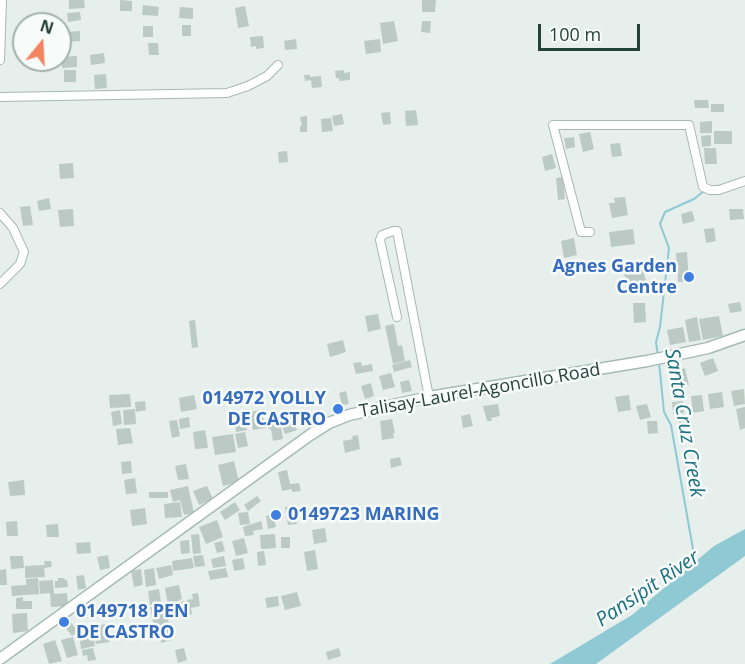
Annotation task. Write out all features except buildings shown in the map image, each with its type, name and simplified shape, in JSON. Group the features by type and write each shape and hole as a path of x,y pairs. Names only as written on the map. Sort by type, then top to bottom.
{"main road":[{"name":"Talisay-Laurel-Agoncillo Road","path":"0,661 329,423 357,413 429,398 647,361 708,348 745,335"}],"street":[{"path":"0,60 2,0"},
{"path":"0,97 227,93 267,76 278,65"},
{"path":"590,232 581,232 553,125 689,125 703,187 719,190 745,182"},
{"path":"0,213 13,228 24,252 20,264 0,284"},
{"path":"398,317 380,240 382,235 393,231 397,231 429,398"}],"water":[{"path":"745,529 745,556 596,664 550,664 632,615 714,546"}],"waterway":[{"name":"Santa Cruz Creek","path":"658,357 656,342 660,327 669,248 660,224 665,212 694,199 704,191"},
{"name":"Santa Cruz Creek","path":"659,362 664,412 671,425 696,566"}],"place":[{"name":"Agnes Garden Centre","path":"689,277"},
{"name":"014972 YOLLY DE CASTRO","path":"338,409"},
{"name":"0149723 MARING","path":"276,515"},
{"name":"0149718 PEN DE CASTRO","path":"64,622"}],"water label":[{"name":"Pansipit River","path":"648,589"}]}
